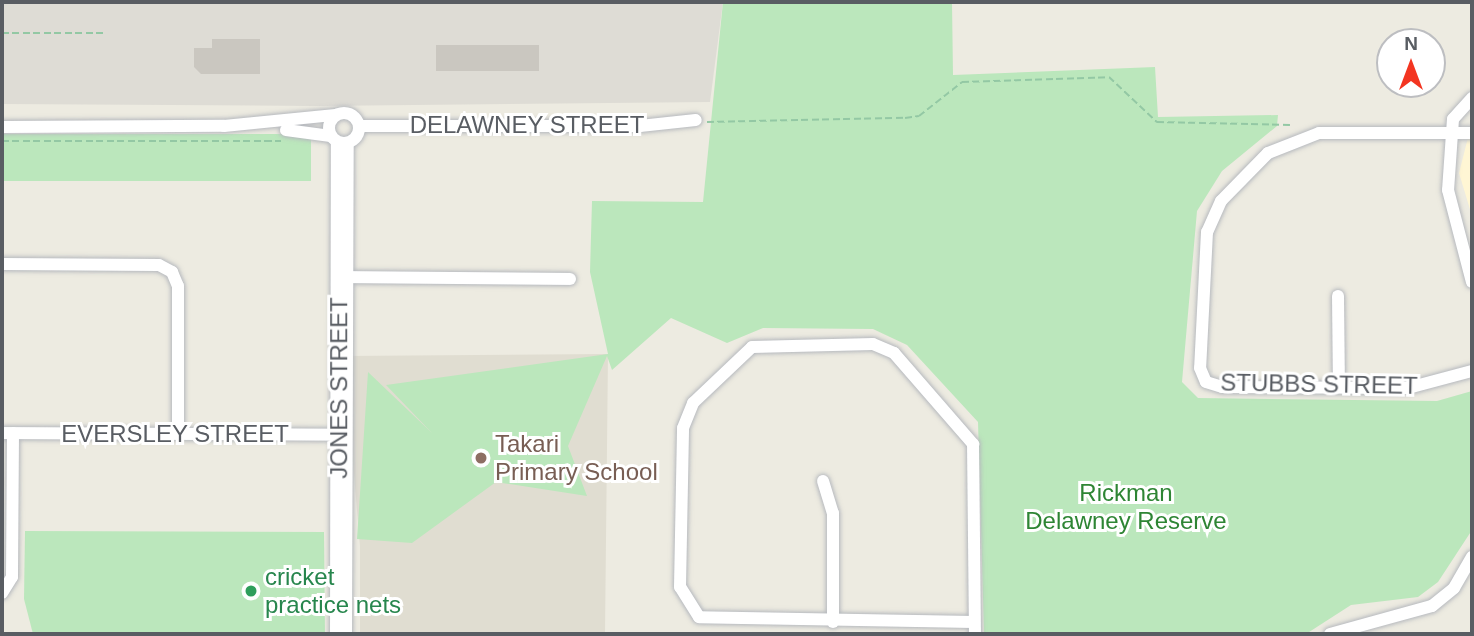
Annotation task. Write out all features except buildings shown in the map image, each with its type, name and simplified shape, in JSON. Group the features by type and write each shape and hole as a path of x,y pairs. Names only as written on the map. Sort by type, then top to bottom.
{"street":[{"path":"1472,98 1460,106 1450,134 1449,202 1472,282"},
{"path":"2,127 224,126 351,114 359,126 339,140 224,126"},
{"name":"JONES STREET","path":"335,115 339,140 343,277 346,634"},
{"name":"DELAWNEY STREET","path":"359,126 640,126 696,120"},
{"path":"1450,134 1472,133"},
{"name":"STUBBS STREET","path":"1450,134 1304,136 1245,173 1221,201 1207,232 1200,368 1206,382 1339,387 1419,387 1472,372"},
{"path":"2,264 159,265 172,272 178,286 178,434"},
{"path":"343,277 569,279"},
{"path":"1338,296 1339,387"},
{"path":"752,346 885,347 968,434 975,455 975,628 833,622 713,621 686,604 681,587 687,414 752,346"},
{"path":"2,593 12,577 7,433"},
{"name":"EVERSLEY STREET","path":"7,433 343,435"},
{"name":"JONES STREET","path":"337,634 343,435"},
{"path":"823,481 833,513 833,622"},
{"path":"1329,634 1432,606 1454,588 1472,557"}],"path":[{"path":"2,33 107,33"},
{"path":"696,120 912,117 962,82 1109,77 1157,122 1290,125"},
{"path":"2,141 289,141"}],"shaded area":[{"path":"2,2 723,2 710,102 317,106 2,104"},
{"path":"1472,122 1472,216 1459,173"},
{"name":"Takari Primary School","path":"608,354 605,634 360,634 360,546 344,356"}],"green space":[{"name":"Rickman Delawney Reserve","path":"723,2 952,2 953,75 1155,67 1158,117 1278,115 1277,126 1222,171 1197,211 1182,382 1198,398 1437,401 1472,391 1472,530 1438,582 1418,597 1351,605 1306,634 984,634 978,422 907,345 873,329 763,328 727,343 671,318 612,370 607,356 568,446 587,496 496,482 412,543 357,539 368,372 432,433 386,385 608,354 590,272 592,201 703,202"},
{"path":"2,134 311,134 311,181 2,181"},
{"path":"25,531 324,532 325,634 33,634 24,599"}],"place":[{"name":"Takari Primary School","path":"481,458"},
{"name":"cricket practice nets","path":"251,591"}]}
